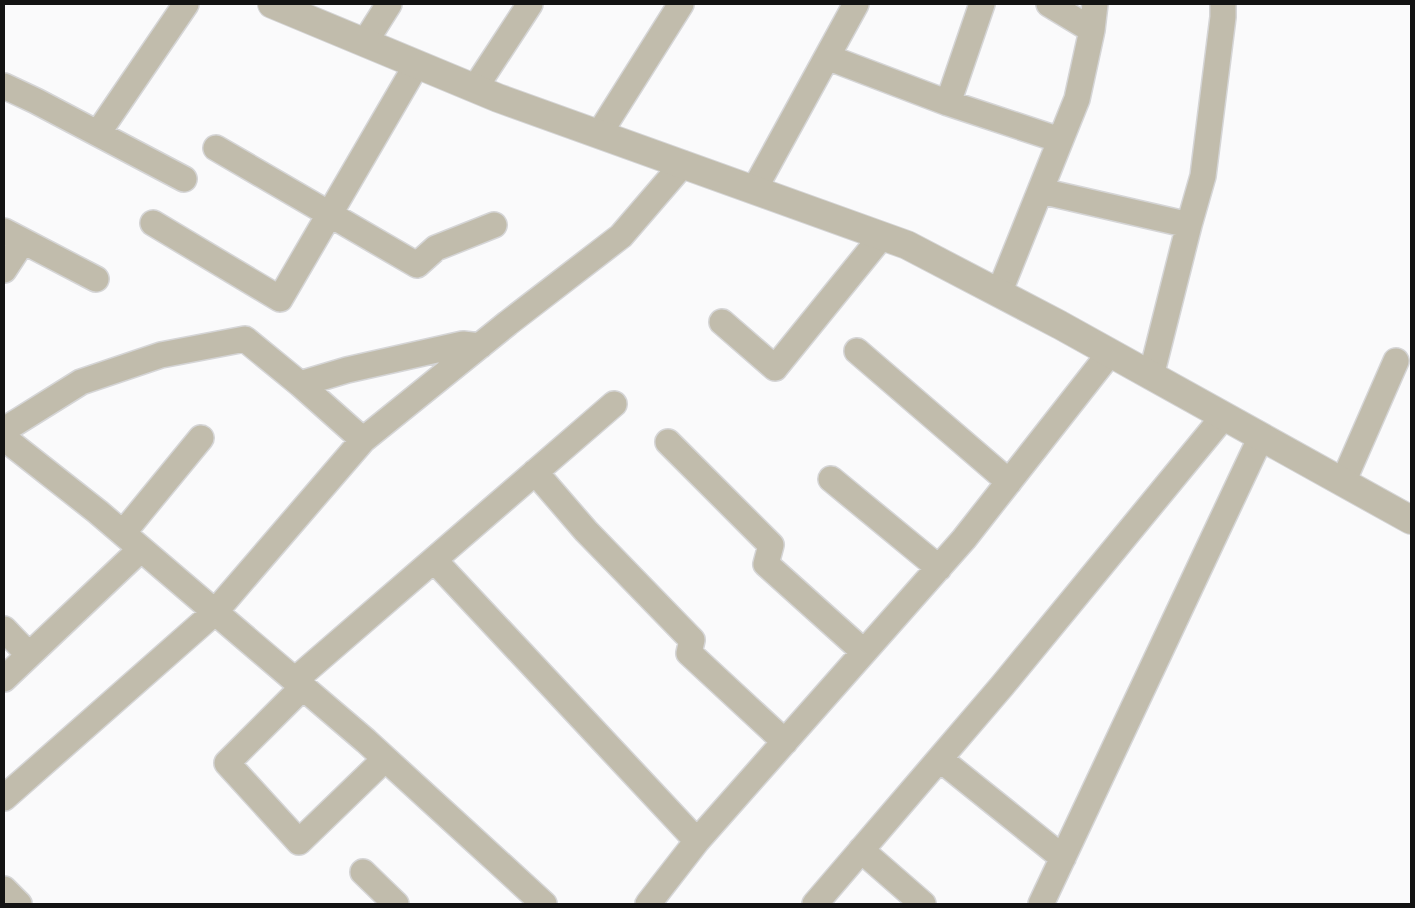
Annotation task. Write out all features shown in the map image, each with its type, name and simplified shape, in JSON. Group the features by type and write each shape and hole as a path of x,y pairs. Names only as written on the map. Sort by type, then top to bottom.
{"street":[{"path":"98,133 186,4"},
{"path":"272,4 475,88 907,244 1110,353 1411,520"},
{"path":"365,42 389,4"},
{"path":"475,88 530,4"},
{"path":"599,134 681,4"},
{"path":"754,190 856,4"},
{"path":"948,103 982,4"},
{"path":"1049,4 1092,30"},
{"path":"999,293 1077,99 1092,30 1095,4"},
{"path":"1151,376 1188,225 1203,176 1223,17 1223,4"},
{"path":"827,57 948,103 1060,140"},
{"path":"153,223 280,299 416,64"},
{"path":"4,86 184,179"},
{"path":"216,148 417,265 436,248 494,225"},
{"path":"4,798 215,612 363,440 621,236 683,164"},
{"path":"1041,191 1188,225"},
{"path":"4,270 13,236 96,279"},
{"path":"722,322 775,368 882,236"},
{"path":"4,430 81,382 161,355 245,340 300,384 363,440"},
{"path":"300,384 347,370 463,344 480,346"},
{"path":"857,351 1009,482"},
{"path":"648,904 697,842 964,539 1110,353"},
{"path":"1343,482 1396,361"},
{"path":"385,759 299,842 227,763 299,684 434,560 614,404"},
{"path":"816,904 1008,678 1224,416"},
{"path":"1041,904 1261,437"},
{"path":"4,438 123,533 299,684 385,759 544,904"},
{"path":"123,533 201,438"},
{"path":"668,442 771,545 766,564 864,652"},
{"path":"535,472 586,531 692,640 689,653 784,742"},
{"path":"830,479 939,568"},
{"path":"4,679 141,549"},
{"path":"434,560 697,842"},
{"path":"4,629 29,655"},
{"path":"940,759 1063,858"},
{"path":"862,850 923,904"},
{"path":"363,872 396,904"},
{"path":"4,889 19,904"}]}
